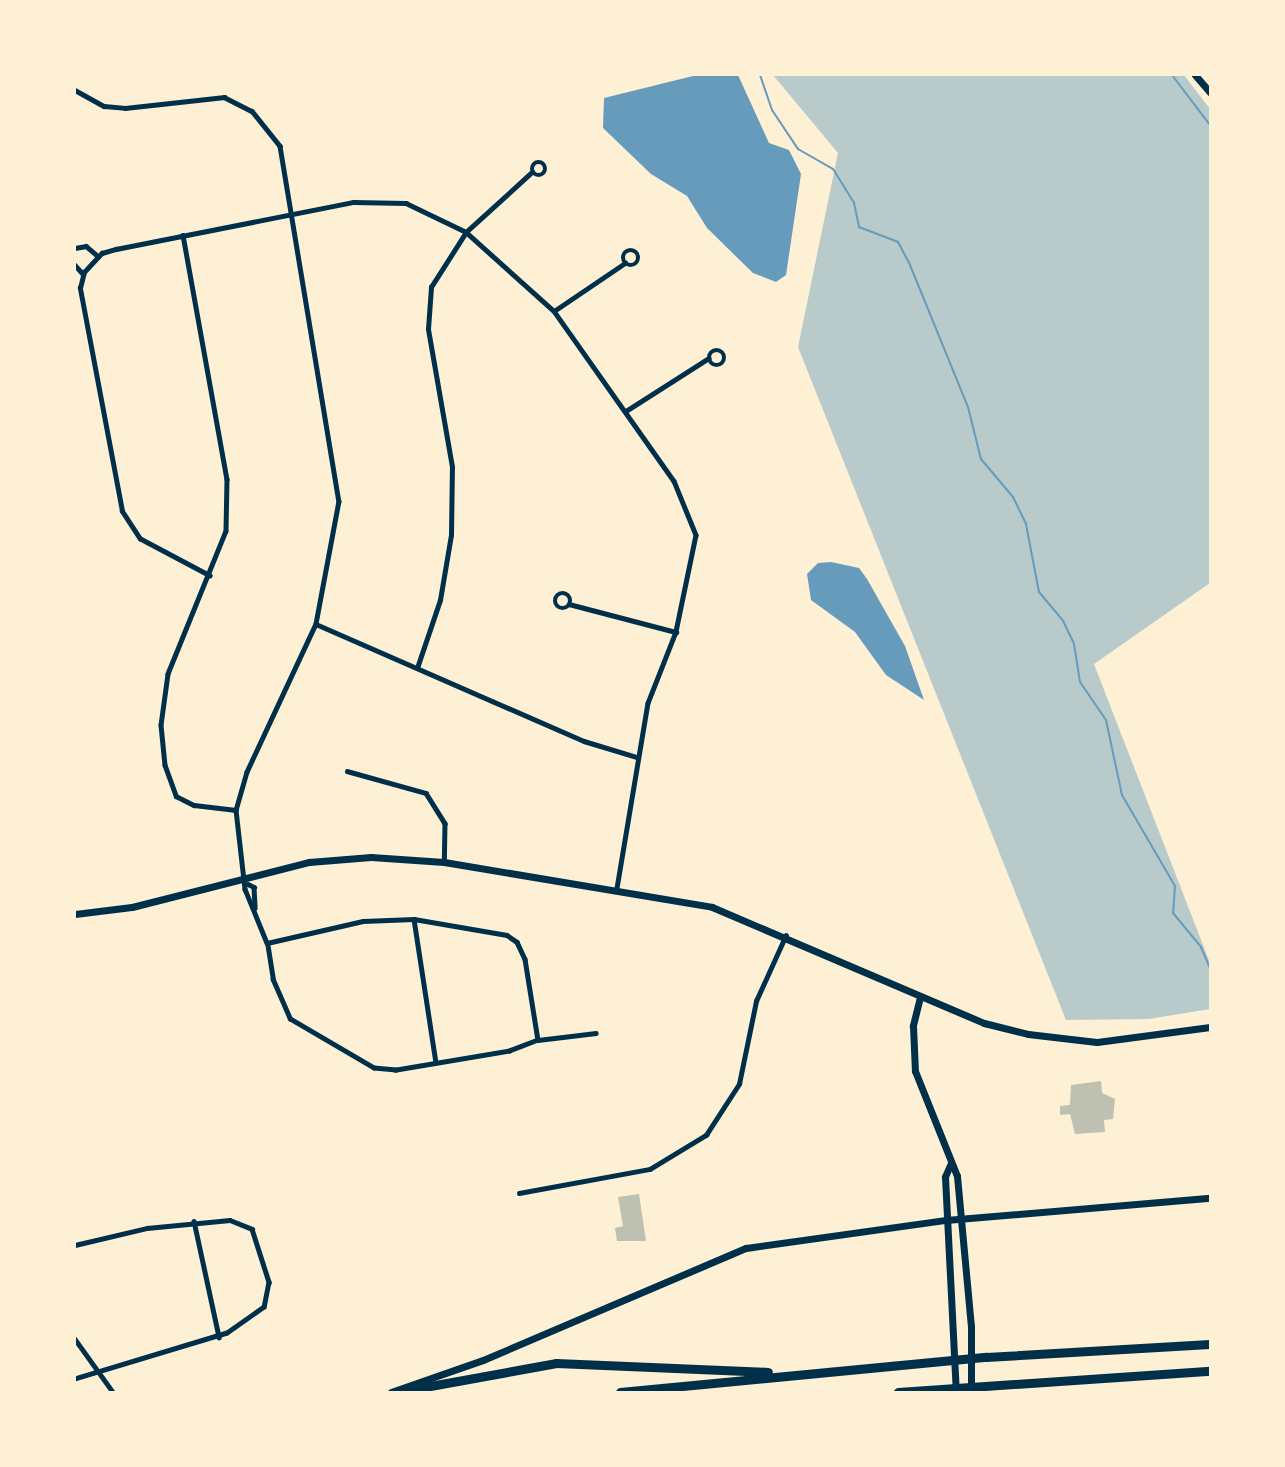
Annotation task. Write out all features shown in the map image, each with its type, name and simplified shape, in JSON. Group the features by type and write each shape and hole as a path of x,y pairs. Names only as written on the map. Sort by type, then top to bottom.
{"highway":[{"path":"620,1392 810,1372 986,1357 1210,1344"},
{"path":"398,1392 556,1363 810,1372"},
{"path":"898,1392 1210,1371"}],"main road":[{"path":"1196,75 1210,92"},
{"path":"1201,82 1210,76"},
{"path":"75,914 132,907 340,859 444,862 617,888 712,907 786,935 920,997 984,1023 1062,1039 1132,1040 1210,1027"},
{"path":"920,997 913,1026 915,1071 950,1166 957,1176 962,1218 971,1392"},
{"path":"950,1166 945,1177 946,1220 956,1392"},
{"path":"391,1392 483,1360 746,1248 962,1218 1210,1198"}],"street":[{"path":"75,90 104,106 125,108 199,96 240,103 268,127 280,146 293,212 339,501 316,624 247,772 236,810 246,880 267,943 281,1005 303,1030 374,1068 510,1051 538,1040 596,1033"},
{"path":"417,668 444,588 451,535 452,467 428,329 429,297 441,267 466,232 532,172"},
{"path":"210,576 140,539 122,511 80,288 83,274 91,262 98,256 293,212 396,201 434,213 466,232 554,311 674,481 696,535 676,632 648,703 617,888"},
{"path":"183,235 227,479 226,531 163,690 165,765 173,791 182,800 236,810"},
{"path":"75,248 86,246 98,256"},
{"path":"554,311 626,262"},
{"path":"75,265 83,274"},
{"path":"626,411 709,358"},
{"path":"570,604 676,632"},
{"path":"316,624 584,741 638,757"},
{"path":"347,771 426,793 445,823 444,862"},
{"path":"267,943 363,921 414,919 495,932 517,942 538,1040"},
{"path":"414,919 436,1062"},
{"path":"519,1193 650,1169 706,1135 726,1112 739,1084 756,1001 786,935"},
{"path":"75,1245 194,1221 246,1224 266,1264 264,1307 252,1320 219,1337 75,1379"},
{"path":"194,1221 219,1337"},
{"path":"75,1339 102,1372 113,1392"}],"shaded area":[{"path":"773,75 1184,75 1210,109 1210,583 1094,664 1210,963 1210,1009 1149,1019 1066,1020 798,347 838,153"}],"water":[{"path":"697,75 738,75 769,143 789,150 801,174 786,275 776,282 753,273 707,228 687,196 651,174 603,128 604,98"},
{"path":"831,562 859,568 867,579 905,646 924,700 886,675 855,632 811,600 807,574 818,563"}],"building":[{"path":"1101,1081 1102,1093 1115,1099 1113,1119 1104,1120 1105,1132 1075,1134 1070,1114 1060,1115 1060,1106 1070,1105 1071,1085"},
{"path":"639,1194 646,1241 617,1241 615,1228 623,1226 618,1197"}],"waterway":[{"path":"760,75 772,110 798,149 833,169 854,203 859,227 898,242 910,265 968,407 981,459 1013,497 1026,524 1039,592 1063,621 1074,644 1080,682 1106,720 1122,795 1175,886 1173,913 1201,947 1210,968"},
{"path":"1172,75 1210,125"}]}
